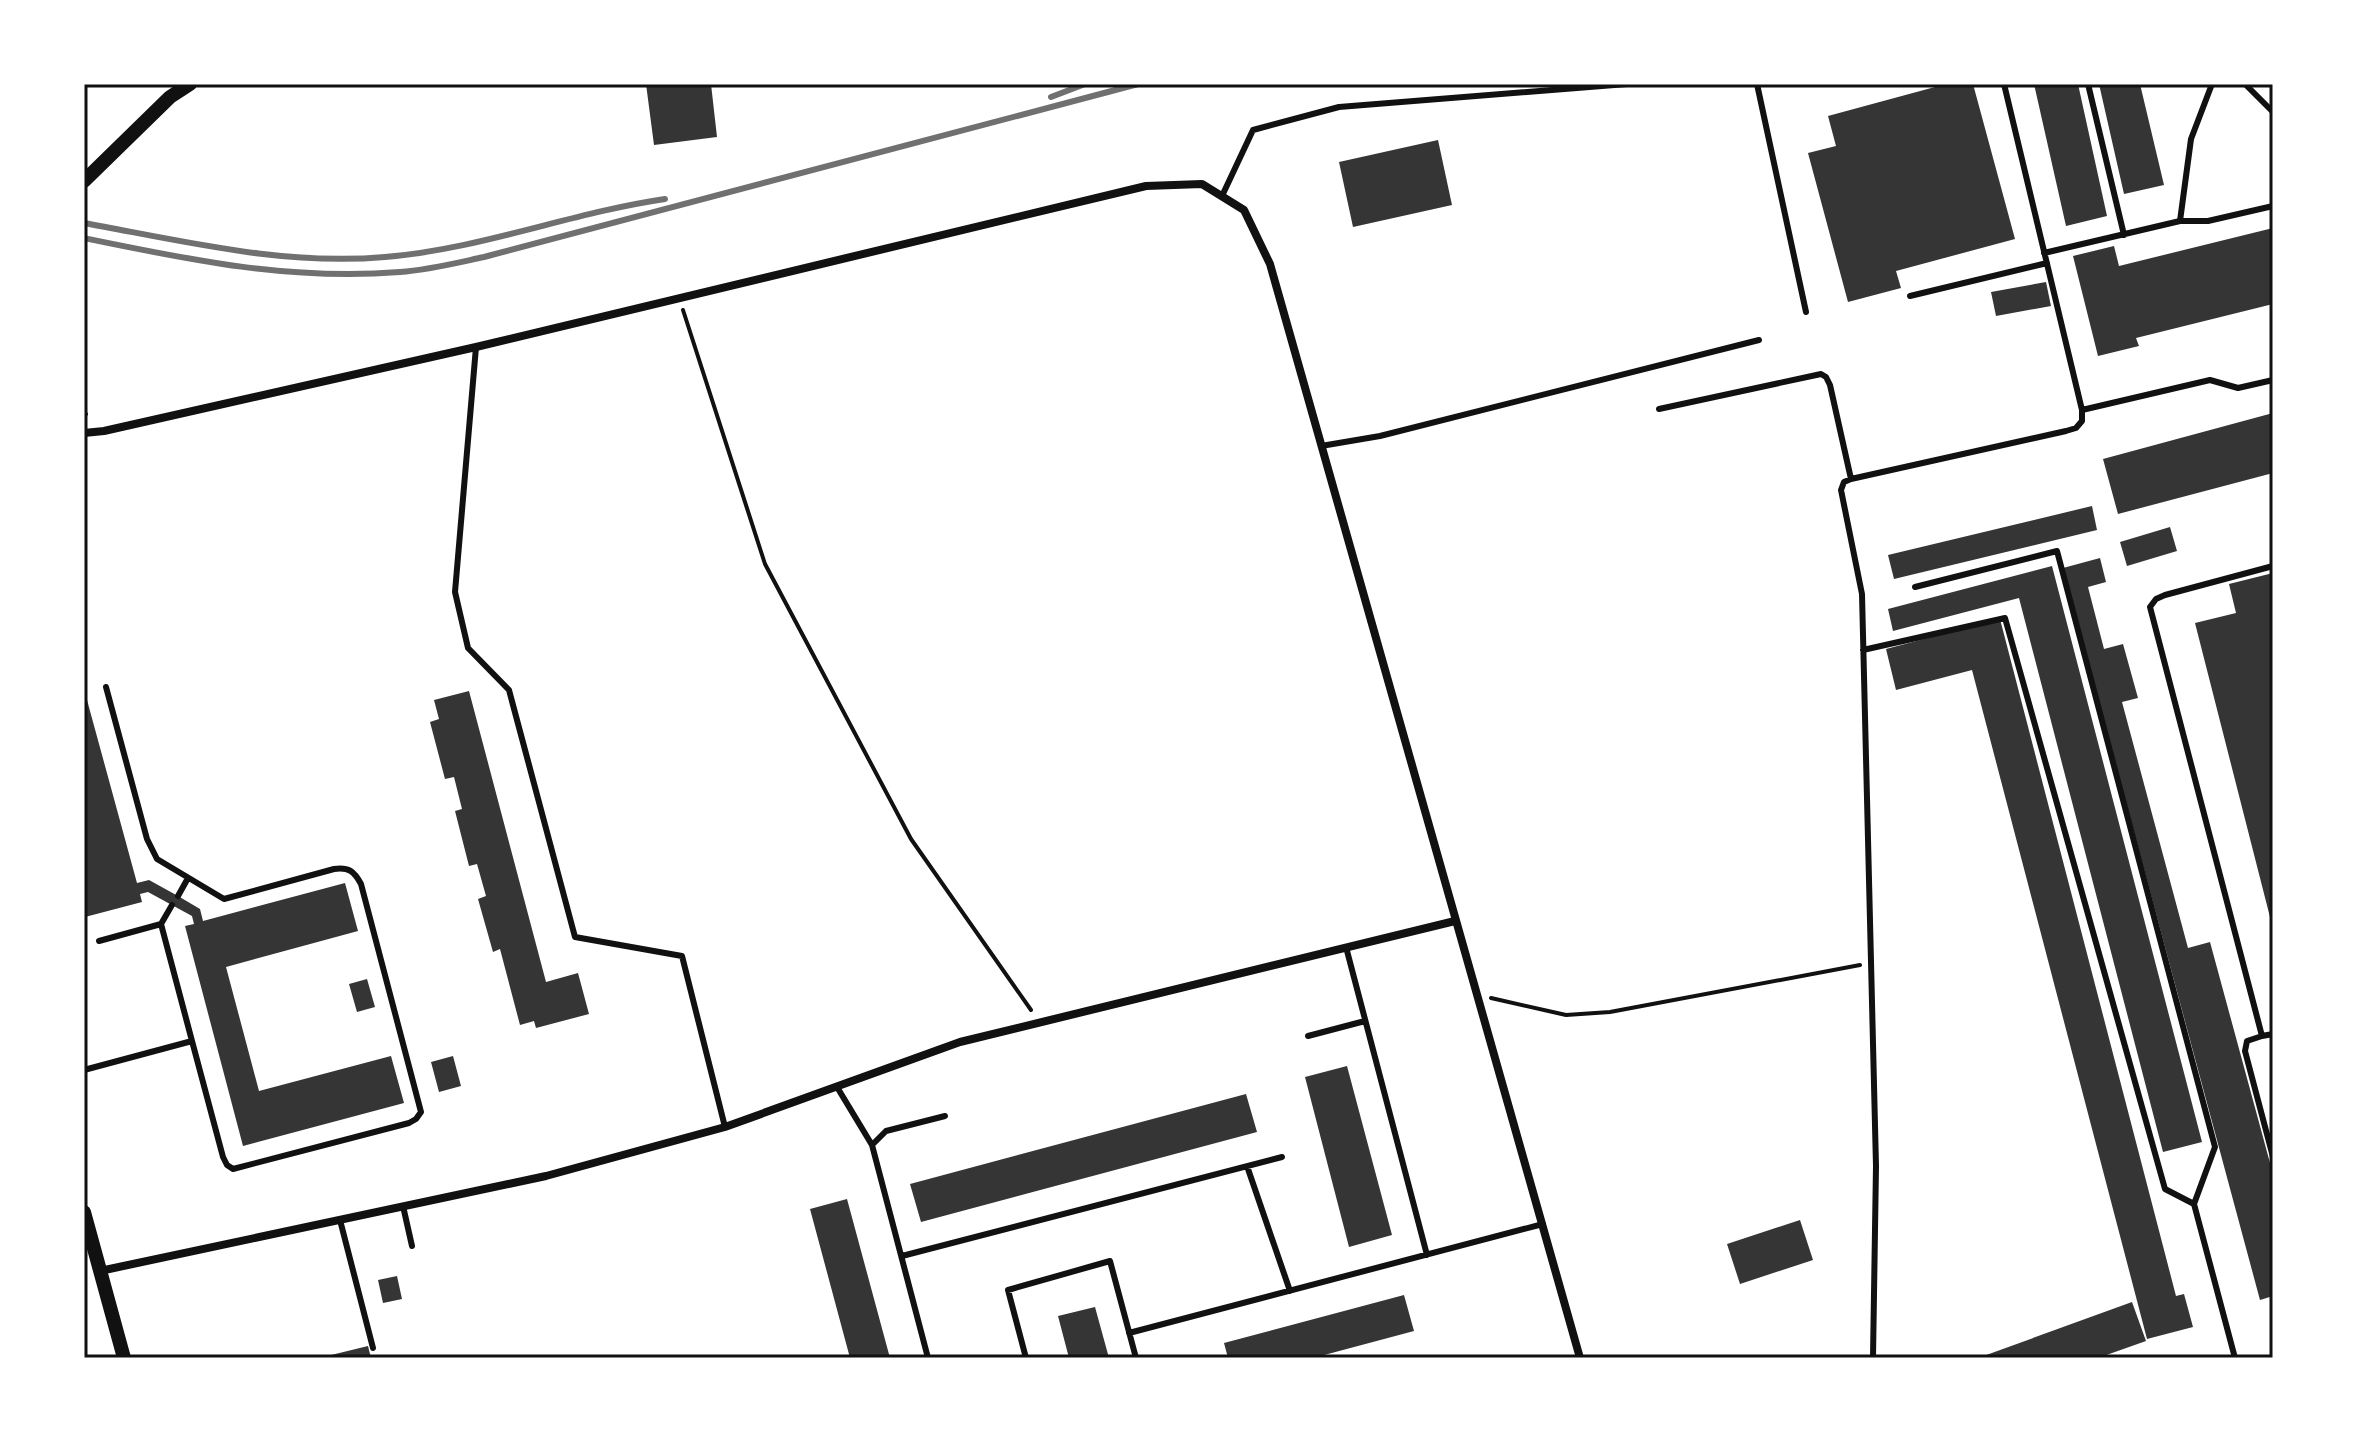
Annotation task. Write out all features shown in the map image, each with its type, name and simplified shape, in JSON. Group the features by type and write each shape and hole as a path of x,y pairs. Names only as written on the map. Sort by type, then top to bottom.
{"street":[{"path":"84,181 170,97 190,84"},
{"path":"84,433 476,347 1146,186 1202,184 1222,196 1244,210 1270,264 1580,1358"},
{"path":"100,1271 546,1176 725,1127 960,1042 1455,921"},
{"path":"84,1212 124,1358"}],"lane":[{"path":"1222,196 1253,130 1339,107 1627,84"},
{"path":"1757,84 1806,312"},
{"path":"1873,1358 1876,1166 1862,594 1841,500 1844,482 1851,479 2066,431 2076,428 2082,421 2082,410 2004,84"},
{"path":"2088,84 2124,235"},
{"path":"2180,221 2191,139 2212,84"},
{"path":"2245,84 2273,112"},
{"path":"2044,253 2180,221 2208,221 2273,206"},
{"path":"1910,296 2047,263"},
{"path":"1321,446 1380,436 1759,340"},
{"path":"476,347 455,592 468,648 509,690 575,937 682,956 725,1127"},
{"path":"1659,409 1821,374 1830,385 1851,479"},
{"path":"2082,410 2210,380 2238,388 2273,380"},
{"path":"1915,587 2057,551 2215,1147 2194,1204 2235,1358"},
{"path":"2262,1036 2150,607 2156,599 2165,595 2273,566"},
{"path":"1863,650 2005,618 2165,1189 2194,1204"},
{"path":"106,687 152,852 157,859 224,899 334,869 346,867 355,872 361,884 421,1112 416,1119 233,1169 227,1165 161,924"},
{"path":"178,896 188,878"},
{"path":"99,941 161,924 172,905"},
{"path":"1346,947 1427,1255"},
{"path":"1308,1036 1365,1021"},
{"path":"2273,1034 2247,1041 2244,1046 2273,1157"},
{"path":"84,1070 192,1041"},
{"path":"837,1087 872,1145 928,1358"},
{"path":"872,1145 886,1131 945,1116"},
{"path":"902,1256 1282,1157"},
{"path":"1247,1166 1290,1291"},
{"path":"403,1206 412,1246"},
{"path":"340,1220 373,1348"},
{"path":"1129,1333 1544,1224"},
{"path":"1026,1358 1008,1290 1110,1261 1136,1358"}],"path":[{"path":"679,298 765,564 911,839 1039,1022"},
{"path":"1477,995 1566,1015 1610,1012 1870,963"}],"building":[{"path":"646,84 711,84 717,137 654,145"},
{"path":"1946,84 1973,84 2015,239 1896,271 1901,288 1848,302 1808,153 1836,146 1828,116"},
{"path":"2034,84 2078,84 2107,216 2066,226"},
{"path":"2099,84 2140,84 2164,185 2124,194"},
{"path":"1438,140 1452,205 1353,227 1339,162"},
{"path":"2273,228 2273,304 2136,338 2139,346 2098,356 2073,256 2114,246 2119,266"},
{"path":"2046,282 2051,306 1996,316 1991,292"},
{"path":"2273,413 2273,473 2118,514 2103,459"},
{"path":"2092,506 2097,530 1894,579 1888,555"},
{"path":"2170,527 2177,551 2127,566 2120,542"},
{"path":"2100,558 2106,582 2088,587 2104,649 2123,644 2138,698 2122,702 2188,948 2210,942 2273,1174 2273,1296 2260,1300 2063,568"},
{"path":"2052,566 2202,1142 2163,1152 2019,598 1893,631 1888,609"},
{"path":"2273,573 2272,925 2195,623 2236,613 2229,584"},
{"path":"2000,619 2176,1296 2184,1294 2193,1327 2147,1339 1972,670 1896,690 1886,649"},
{"path":"84,689 137,883 149,880 178,896 200,909 203,921 345,883 358,931 226,967 259,1091 391,1056 404,1103 243,1146 185,926 194,924 192,916 148,892 140,894 142,902 85,917"},
{"path":"469,691 546,982 578,973 589,1014 536,1028 534,1021 520,1025 500,949 493,952 478,899 486,896 477,864 469,866 455,811 462,809 454,777 445,779 430,722 439,719 434,700"},
{"path":"367,979 375,1007 357,1012 349,984"},
{"path":"453,1056 461,1086 439,1092 431,1062"},
{"path":"1347,1066 1392,1235 1349,1247 1305,1077"},
{"path":"1246,1094 1257,1132 921,1222 910,1184"},
{"path":"847,1199 890,1358 850,1358 810,1209"},
{"path":"1800,1220 1813,1260 1740,1284 1727,1244"},
{"path":"397,1276 402,1299 383,1303 378,1280"},
{"path":"1404,1295 1414,1331 1313,1358 1228,1358 1224,1343"},
{"path":"2132,1302 2146,1341 2098,1358 1978,1358"},
{"path":"1095,1307 1109,1358 1069,1358 1058,1316"},
{"path":"368,1346 371,1358 323,1358 323,1357"}],"railway":[{"path":"1051,97 1085,84"},
{"path":"84,238 202,261 280,271 359,274 421,270 484,257 1138,84"},
{"path":"84,223 234,250 347,259 456,247 665,199"}]}
